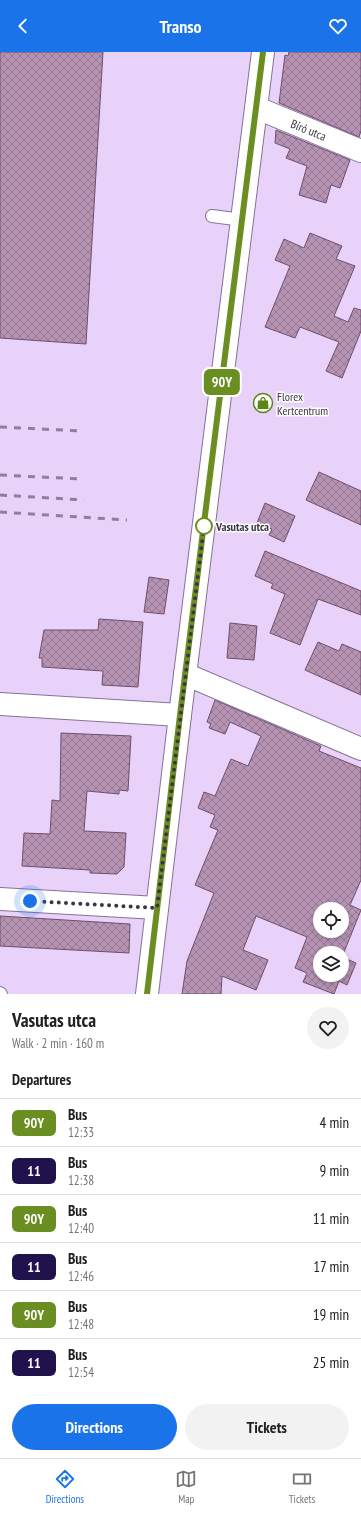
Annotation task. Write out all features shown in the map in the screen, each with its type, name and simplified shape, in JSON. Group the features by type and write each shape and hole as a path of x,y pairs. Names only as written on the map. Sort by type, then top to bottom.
{"street":[{"path":"147,994 185,674 263,52"},
{"name":"Bíró utca","path":"257,108 361,151"},
{"path":"185,674 361,749"},
{"path":"0,704 180,715"},
{"path":"0,899 157,908"}],"lane":[{"path":"212,216 243,220"}],"building":[{"path":"0,52 103,52 86,344 0,338"},
{"path":"289,52 361,52 361,131 359,137 279,103 285,55 288,56"},
{"path":"276,130 350,160 340,188 331,185 326,203 299,195 307,166 286,158 290,149 275,143"},
{"path":"310,233 342,246 336,259 355,266 334,316 348,322 354,308 361,310 361,331 342,378 326,371 339,342 300,327 295,338 265,327 290,266 275,260 284,239 304,248"},
{"path":"319,472 361,491 361,525 306,500"},
{"path":"265,503 295,516 284,542 269,535 272,529 257,523"},
{"path":"265,551 361,591 361,615 318,599 300,645 270,633 285,594 271,588 273,584 255,576"},
{"path":"149,577 169,580 164,614 144,612"},
{"path":"99,619 143,622 138,687 102,685 103,671 42,667 42,658 39,658 44,630 98,630"},
{"path":"230,623 257,626 254,660 227,658"},
{"path":"318,642 339,651 342,644 361,652 361,695 305,670"},
{"path":"215,700 321,746 319,751 361,768 361,880 350,905 361,910 346,946 313,946 313,982 339,982 334,994 303,982 307,973 295,968 307,937 256,916 243,950 268,960 256,990 222,976 221,994 182,994 187,961 214,893 195,885 218,830 210,827 215,815 198,808 204,792 215,796 231,759 248,766 261,736 230,722 225,734 209,728 211,724 207,722"},
{"path":"61,733 131,736 128,791 119,790 119,794 87,791 84,831 126,833 124,867 117,874 90,873 90,870 22,866 24,833 50,834 52,800 60,801"},
{"path":"0,916 130,924 129,953 0,946"},
{"path":"349,960 356,963 349,980"},
{"path":"341,982 348,982 347,985"}],"railway":[{"path":"0,427 82,431"},
{"path":"0,475 81,479"},
{"path":"0,495 84,500"},
{"path":"0,512 127,520"}],"bus line":[{"name":"90Y","path":"147,994 180,715 254,136 263,52"}],"place":[{"name":"Florex Kertcentrum","path":"263,403"},
{"name":"Vasutas utca","path":"204,526"}],"route":[{"path":"30,901 157,908 204,526"}]}
